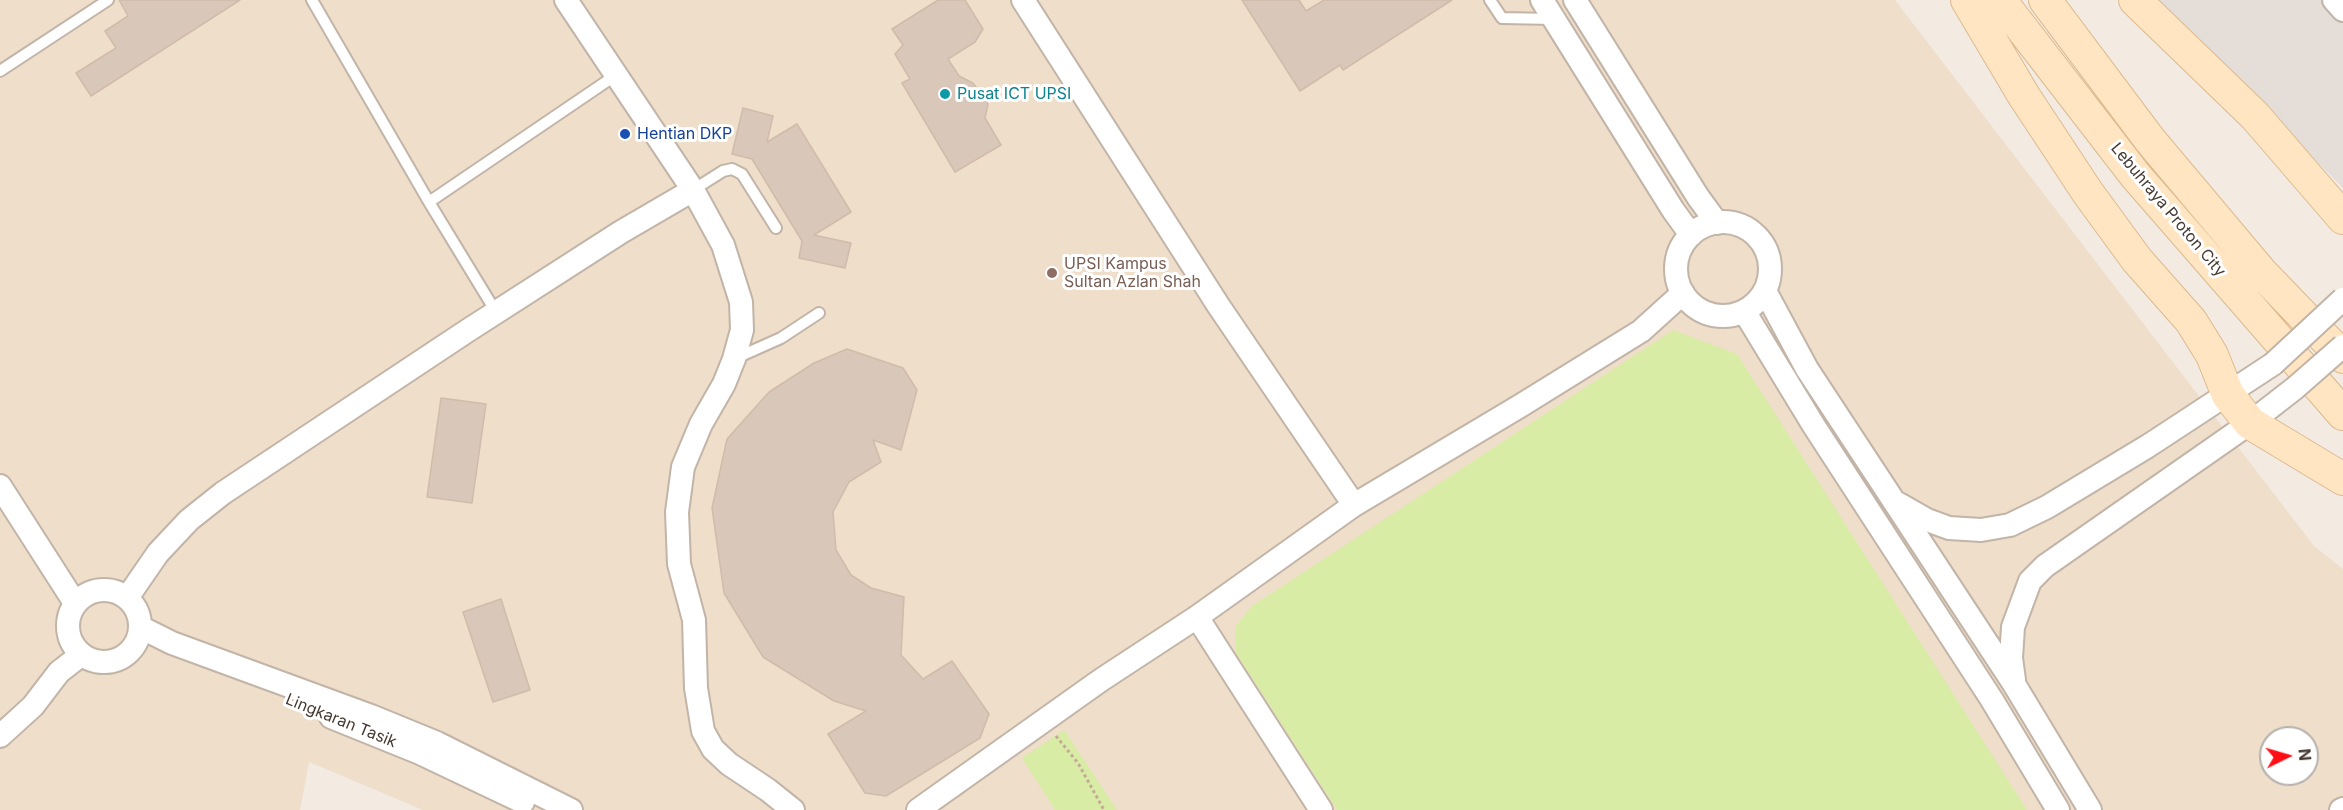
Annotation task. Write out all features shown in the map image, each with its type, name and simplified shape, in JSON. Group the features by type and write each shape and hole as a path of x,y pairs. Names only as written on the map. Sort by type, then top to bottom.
{"main road":[{"path":"1967,0 2024,96 2088,193 2137,260 2191,321 2212,355 2228,395 2250,423 2343,479"},
{"name":"Lebuhraya Proton City","path":"2000,0 2135,175 2343,414"},
{"name":"Lebuhraya Proton City","path":"2045,0 2150,140 2261,272 2343,357"},
{"path":"2135,0 2255,116 2343,218"}],"street":[{"path":"566,0 693,189 723,245 741,302 742,330 734,359 724,384 701,424 684,467 677,512 679,564 694,621 698,710 703,731 713,749 729,764 793,810"},
{"path":"1023,0 1218,305 1354,505"},
{"path":"1575,0 1698,197 1717,223"},
{"path":"2334,0 2343,10"},
{"path":"1548,9 1673,210 1691,235"},
{"path":"127,598 158,553 189,520 224,493 496,312 693,189"},
{"path":"1730,223 1742,226 1762,242 1770,267 1765,291 1759,299 1744,311 1731,316 1710,314 1692,304 1683,293 1677,279 1677,262 1682,247 1691,235 1708,225 1730,223"},
{"path":"1765,291 1807,369 2014,684 2090,810"},
{"path":"918,810 1354,505 1641,331 1683,293"},
{"path":"1896,502 1927,520 1948,528 1981,530 2010,525 2047,507 2228,395 2273,364 2343,299"},
{"path":"1744,311 1814,426 1992,700 2058,810"},
{"path":"2014,684 2011,658 2013,627 2030,581 2045,566 2250,423 2343,346"},
{"path":"2148,446 2169,478"},
{"path":"0,486 75,603"},
{"path":"94,591 117,592 127,598 139,616 138,635 128,654 118,661 105,663 92,661 81,655 73,647 68,636 67,625 75,603 94,591"},
{"path":"1197,617 1321,810"},
{"path":"138,635 172,643 371,716 437,743 571,810"},
{"name":"Lingkaran Tasik","path":"138,635 236,678 410,748 540,810"},
{"path":"0,736 33,706 59,672 81,655"}],"lane":[{"path":"0,71 108,0"},
{"path":"312,0 429,202 496,312"},
{"path":"1490,0 1502,18 1548,9"},
{"path":"429,202 616,75"},
{"path":"693,189 723,171 732,169 742,174 776,228"},
{"path":"734,359 781,339 819,313"}],"path":[{"path":"1043,722 1073,756 1104,810"}],"shaded area":[{"name":"UPSI Kampus Sultan Azlan Shah","path":"0,0 1895,0 2314,546 2343,569 2343,810 423,810 309,762 300,810 0,810"},
{"path":"2158,0 2343,0 2343,188"}],"green space":[{"path":"1673,330 1737,354 2027,810 1337,810 1236,653 1235,627 1252,606"},
{"path":"1064,730 1117,810 1055,810 1022,758"}],"building":[{"path":"119,0 240,0 91,96 76,73 116,48 105,31 128,16"},
{"name":"Pusat ICT UPSI","path":"938,0 965,0 983,29 975,42 948,59 959,76 973,83 988,104 985,118 1001,145 955,172 902,83 910,79 895,54 903,45 892,29"},
{"path":"1242,0 1299,0 1306,11 1324,0 1452,0 1343,70 1340,65 1300,91"},
{"path":"743,108 773,116 767,142 797,124 851,212 814,235 851,243 845,268 799,258 802,241 752,159 732,154"},
{"path":"847,349 903,368 917,390 901,450 873,440 881,462 849,482 833,512 836,550 851,575 871,588 904,597 901,655 923,679 952,661 989,714 980,738 886,796 865,793 828,734 866,711 834,701 763,657 724,593 712,508 727,439 769,392 814,363"},
{"path":"441,398 486,404 472,503 427,497"},
{"path":"501,599 530,690 493,702 463,612"}],"place":[{"name":"Pusat ICT UPSI","path":"945,94"},
{"name":"Hentian DKP","path":"625,134"},
{"name":"UPSI Kampus Sultan Azlan Shah","path":"1052,273"}]}
